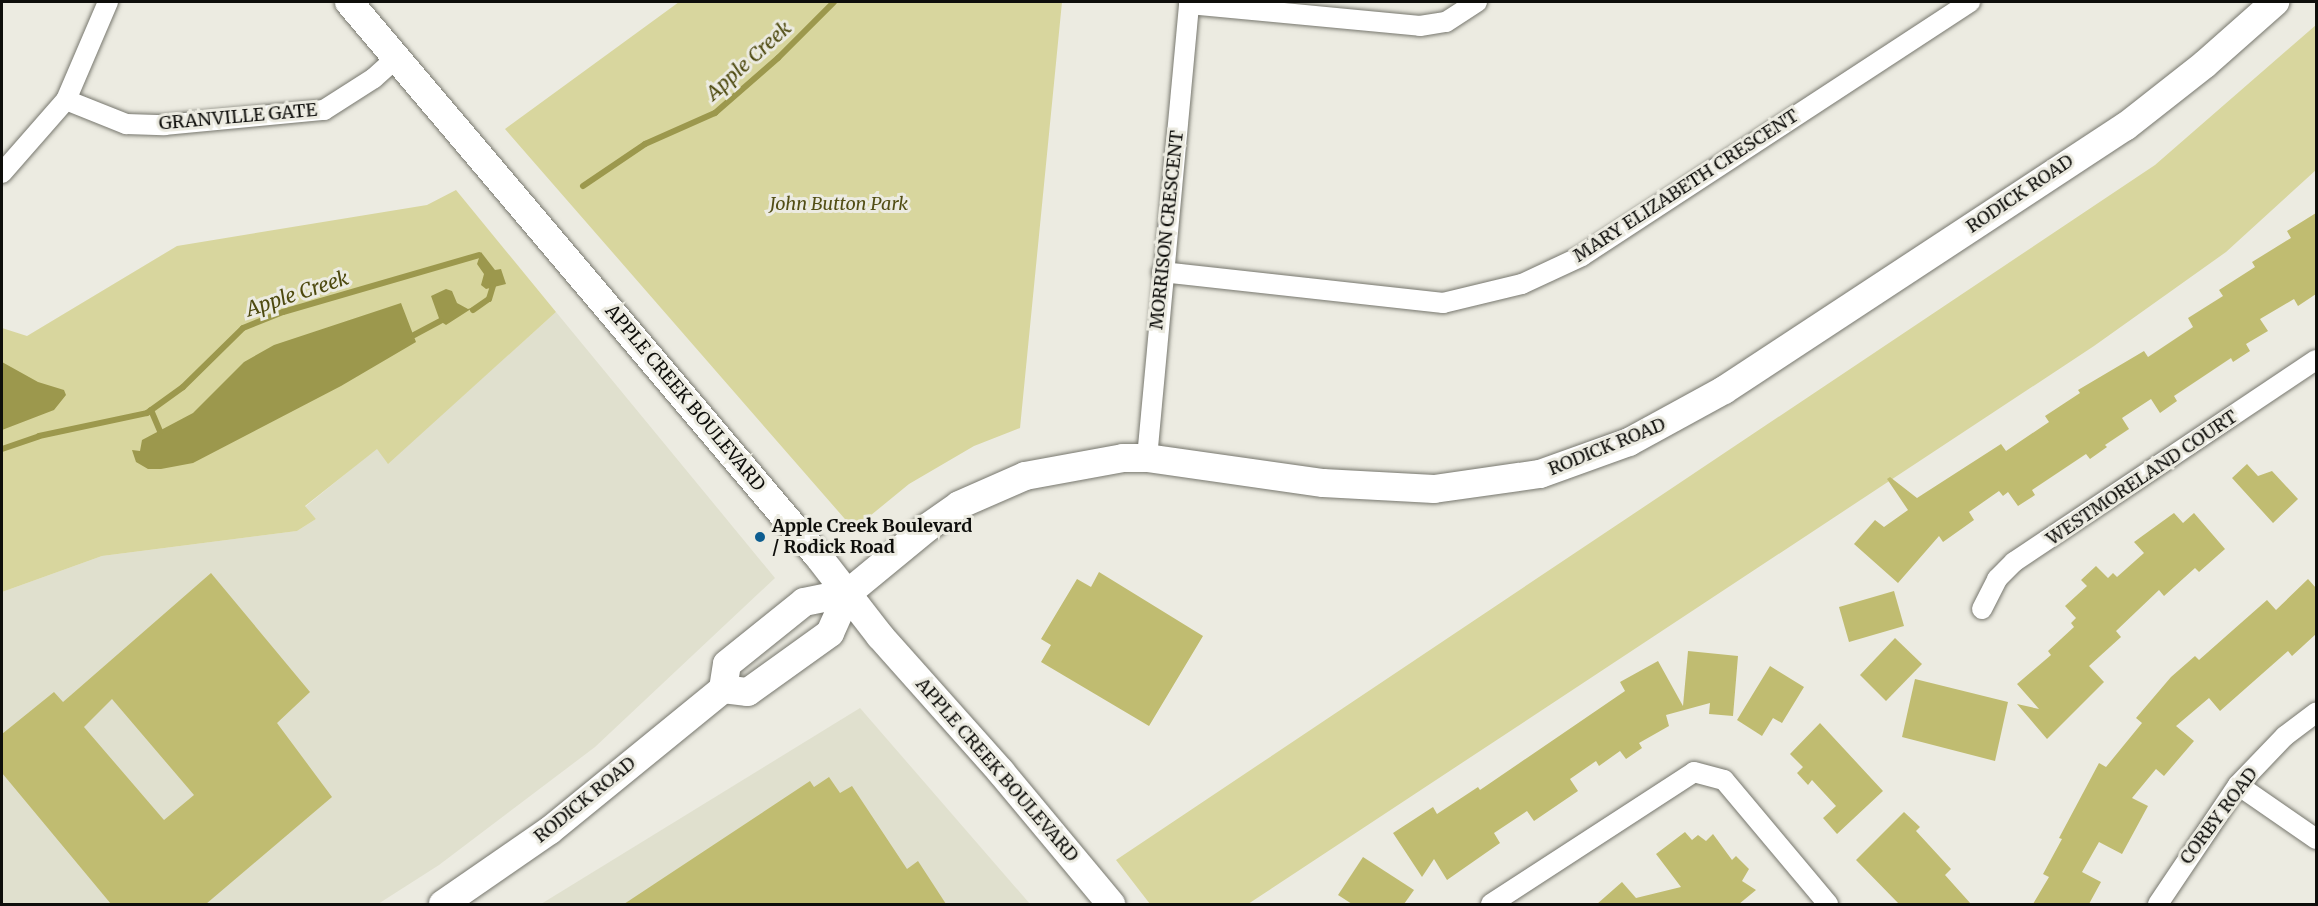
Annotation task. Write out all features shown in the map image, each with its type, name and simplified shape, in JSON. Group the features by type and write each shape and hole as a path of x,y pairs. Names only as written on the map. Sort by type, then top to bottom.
{"main road":[{"name":"APPLE CREEK BOULEVARD","path":"349,2 848,594 880,636 1001,772 1111,904"},
{"name":"RODICK ROAD","path":"723,689 748,692 830,633 848,594 959,505 1025,476 1056,468 1123,458 1147,458 1323,483 1434,489 1540,474 1619,446 1724,390 2125,127 2205,64 2276,2"},
{"name":"RODICK ROAD","path":"443,904 549,831 723,689 727,664 804,602 848,594"}],"street":[{"path":"2,173 66,100 108,2"},
{"path":"1189,2 1420,26 1446,22 1478,2"},
{"name":"MORRISON CRESCENT","path":"1147,458 1162,272 1189,2"},
{"name":"MARY ELIZABETH CRESCENT","path":"1162,272 1443,303 1522,284 1582,256 1970,2"},
{"name":"GRANVILLE GATE","path":"66,100 126,124 164,125 324,110 365,85 397,57"},
{"name":"WESTMORELAND COURT","path":"1982,609 1997,579 2014,562 2316,360"},
{"name":"CORBY ROAD","path":"2158,904 2238,785 2285,736 2316,713"},
{"path":"1491,904 1694,772 1724,780 1828,904"},
{"path":"2238,785 2316,839"}],"shaded area":[{"path":"481,252 495,270 501,269 506,284 486,289 481,285 484,274 477,264"},
{"path":"446,289 452,291 457,303 468,309 474,307 446,325 440,321 431,296"},
{"path":"401,303 416,342 341,386 193,463 148,469 136,462 132,450 140,451 142,440 193,413 244,362 274,345"},
{"path":"556,312 775,578 595,747 439,865 378,904 2,904 2,592 102,556 297,531 316,519 305,507 377,448 388,463"},
{"path":"2,362 38,382 64,390 66,395 54,410 2,430"},
{"path":"860,708 1030,904 541,904"}],"green space":[{"name":"John Button Park","path":"679,2 1062,2 1020,428 974,446 909,484 865,520 851,526 505,129"},
{"path":"2316,25 2316,170 2226,252 2094,346 1248,904 1150,904 1116,860 2155,165"},
{"path":"456,190 556,312 388,464 377,449 305,506 316,519 297,531 102,556 2,592 2,328 27,336 177,246 427,205"}],"building":[{"path":"2316,213 2316,294 2298,306 2294,299 2260,319 2268,331 2246,344 2250,351 2233,362 2231,358 2174,396 2177,401 2160,413 2151,399 2122,418 2129,429 2105,445 2107,447 2090,459 2086,454 2032,490 2035,495 2018,506 2008,492 2003,496 1999,491 1969,512 1974,520 1943,542 1939,536 1898,583 1854,544 1875,520 1884,527 1908,510 1887,479 1890,477 1917,498 2001,444 2006,451 2049,422 2045,416 2080,393 2078,390 2144,351 2148,357 2193,327 2188,318 2223,296 2219,290 2255,267 2252,262 2291,238 2287,231"},
{"path":"2247,464 2258,476 2272,471 2298,499 2273,523 2232,478"},
{"path":"2174,513 2183,523 2194,513 2225,549 2199,572 2195,568 2164,596 2159,590 2116,631 2121,637 2089,666 2104,682 2047,739 2017,704 2039,709 2017,684 2051,655 2048,651 2074,627 2071,623 2076,618 2065,606 2087,586 2081,580 2096,566 2108,578 2113,573 2117,577 2144,553 2134,542"},
{"path":"1099,572 1203,636 1149,726 1041,662 1051,645 1041,639 1077,579 1091,587"},
{"path":"211,573 310,692 277,723 332,797 206,904 111,904 2,773 2,734 54,692 63,702","holes":["112,699 194,795 164,820 84,727"]},
{"path":"2308,579 2316,588 2316,634 2292,656 2288,651 2220,711 2209,698 2176,726 2194,741 2164,776 2156,769 2132,798 2148,806 2122,854 2099,842 2082,872 2101,882 2089,904 2033,904 2049,877 2043,874 2062,839 2059,838 2099,763 2106,767 2142,723 2136,718 2171,677 2195,656 2199,660 2267,600 2276,610"},
{"path":"1894,591 1904,626 1849,642 1839,607"},
{"path":"1895,638 1922,664 1886,701 1860,675"},
{"path":"1688,651 1738,656 1733,716 1709,714 1710,703 1666,715 1669,726 1639,743 1642,748 1626,759 1620,751 1599,766 1596,761 1570,779 1578,791 1534,821 1527,811 1494,833 1500,843 1447,880 1434,859 1422,877 1393,833 1433,807 1437,814 1478,787 1480,790 1625,691 1620,682 1658,661 1683,706"},
{"path":"1770,666 1804,687 1782,723 1773,718 1762,736 1737,720"},
{"path":"1915,679 2008,702 1995,761 1902,737"},
{"path":"1820,723 1883,791 1837,834 1823,818 1836,806 1812,780 1808,785 1797,773 1803,767 1790,754"},
{"path":"829,777 840,793 852,786 907,869 918,861 946,904 624,904 810,781 814,787"},
{"path":"1904,812 1920,827 1916,831 1951,869 1945,875 1971,904 1899,904 1856,860"},
{"path":"1685,832 1692,840 1698,835 1706,841 1713,834 1732,860 1736,856 1749,869 1742,881 1756,890 1739,904 1597,904 1622,882 1636,898 1681,887 1656,854"},
{"path":"1363,857 1414,890 1404,904 1352,904 1338,895"}],"waterway":[{"name":"Apple Creek","path":"583,186 645,144 715,113 778,58 834,2"},
{"name":"Apple Creek","path":"2,449 39,436 147,413 183,387 243,328 283,312 479,255"},
{"name":"Apple Creek","path":"473,310 489,299 493,286"},
{"name":"Apple Creek","path":"414,335 440,321"},
{"name":"Apple Creek","path":"151,410 160,431"}],"place":[{"name":"Apple Creek Boulevard / Rodick Road","path":"760,537"}]}
